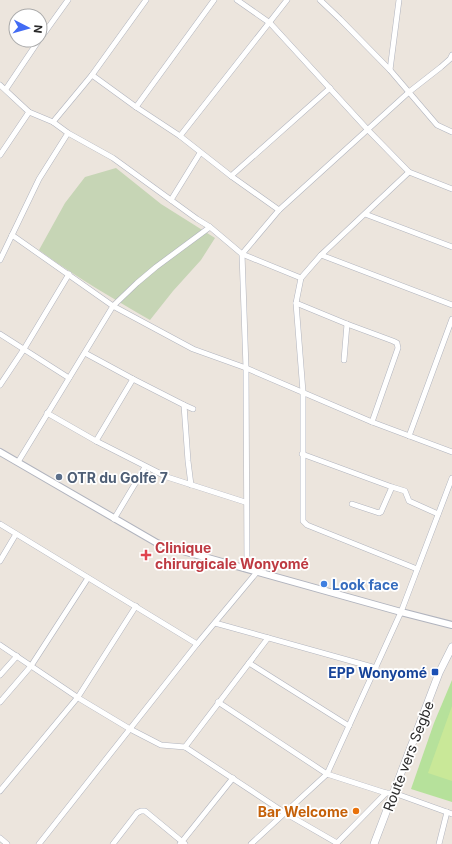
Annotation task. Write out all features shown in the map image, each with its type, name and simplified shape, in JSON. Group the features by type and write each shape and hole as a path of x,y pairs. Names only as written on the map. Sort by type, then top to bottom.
{"main road":[{"name":"Route vers Segbe","path":"374,844 439,673 452,647"}],"street":[{"path":"48,29 68,0"},
{"path":"136,107 214,0"},
{"path":"237,0 270,23 368,130 409,172 452,189"},
{"path":"180,136 287,0"},
{"path":"320,0 390,70 437,125 452,132"},
{"path":"390,70 399,0"},
{"path":"53,122 92,75 143,1"},
{"path":"6,89 34,48"},
{"path":"247,568 246,368 242,254 279,210 409,92 451,58"},
{"path":"92,75 136,107 180,136 200,153 279,210"},
{"path":"0,85 29,112 53,122 68,133 113,158 197,220 210,227 242,254 301,278"},
{"path":"231,176 330,88"},
{"path":"0,155 29,112"},
{"path":"0,260 39,179 68,133"},
{"path":"171,200 200,153"},
{"path":"409,172 321,255 301,278 296,303 303,392 303,522 304,524 417,569"},
{"path":"365,214 452,247"},
{"path":"18,462 113,306 156,267 210,227"},
{"path":"12,235 113,306 193,349 246,368 372,422 452,452"},
{"path":"321,255 452,305"},
{"path":"0,385 24,349 69,274"},
{"path":"296,303 397,343 398,348 372,422"},
{"path":"409,436 452,320"},
{"path":"344,360 347,324"},
{"path":"0,334 69,378"},
{"path":"85,353 193,409"},
{"path":"96,441 133,379"},
{"path":"184,405 191,485"},
{"path":"47,413 96,441 167,477 246,502"},
{"path":"0,452 157,543 452,625"},
{"path":"302,454 392,488 405,491 409,501 438,514"},
{"path":"114,519 145,467"},
{"path":"251,844 327,774 401,612 452,478"},
{"path":"352,504 379,513 381,512 392,488"},
{"path":"0,524 197,644"},
{"path":"0,561 16,534"},
{"path":"39,844 197,644 257,572"},
{"path":"0,702 31,666 88,578"},
{"path":"0,791 78,697 136,606"},
{"path":"215,623 376,668"},
{"path":"185,747 268,638"},
{"path":"0,645 78,697 130,729 161,745 185,747 285,813 337,844 386,793"},
{"path":"0,675 17,656"},
{"path":"249,663 349,726"},
{"path":"218,702 327,774 386,793 394,793 450,813 439,844"},
{"path":"113,844 137,813 141,811 145,811 182,843 233,778"},
{"path":"0,838 7,844"}],"green space":[{"path":"116,168 161,204 215,238 201,260 173,291 150,320 79,278 39,250 65,203 85,177"},
{"path":"452,680 452,802 411,789 434,723"},
{"path":"452,706 452,781 428,773"}],"place":[{"name":"OTR du Golfe 7","path":"59,477"},
{"name":"Clinique chirurgicale Wonyomé","path":"146,555"},
{"name":"Look face","path":"324,584"},
{"name":"EPP Wonyomé","path":"435,672"},
{"name":"Bar Welcome","path":"356,811"}]}
